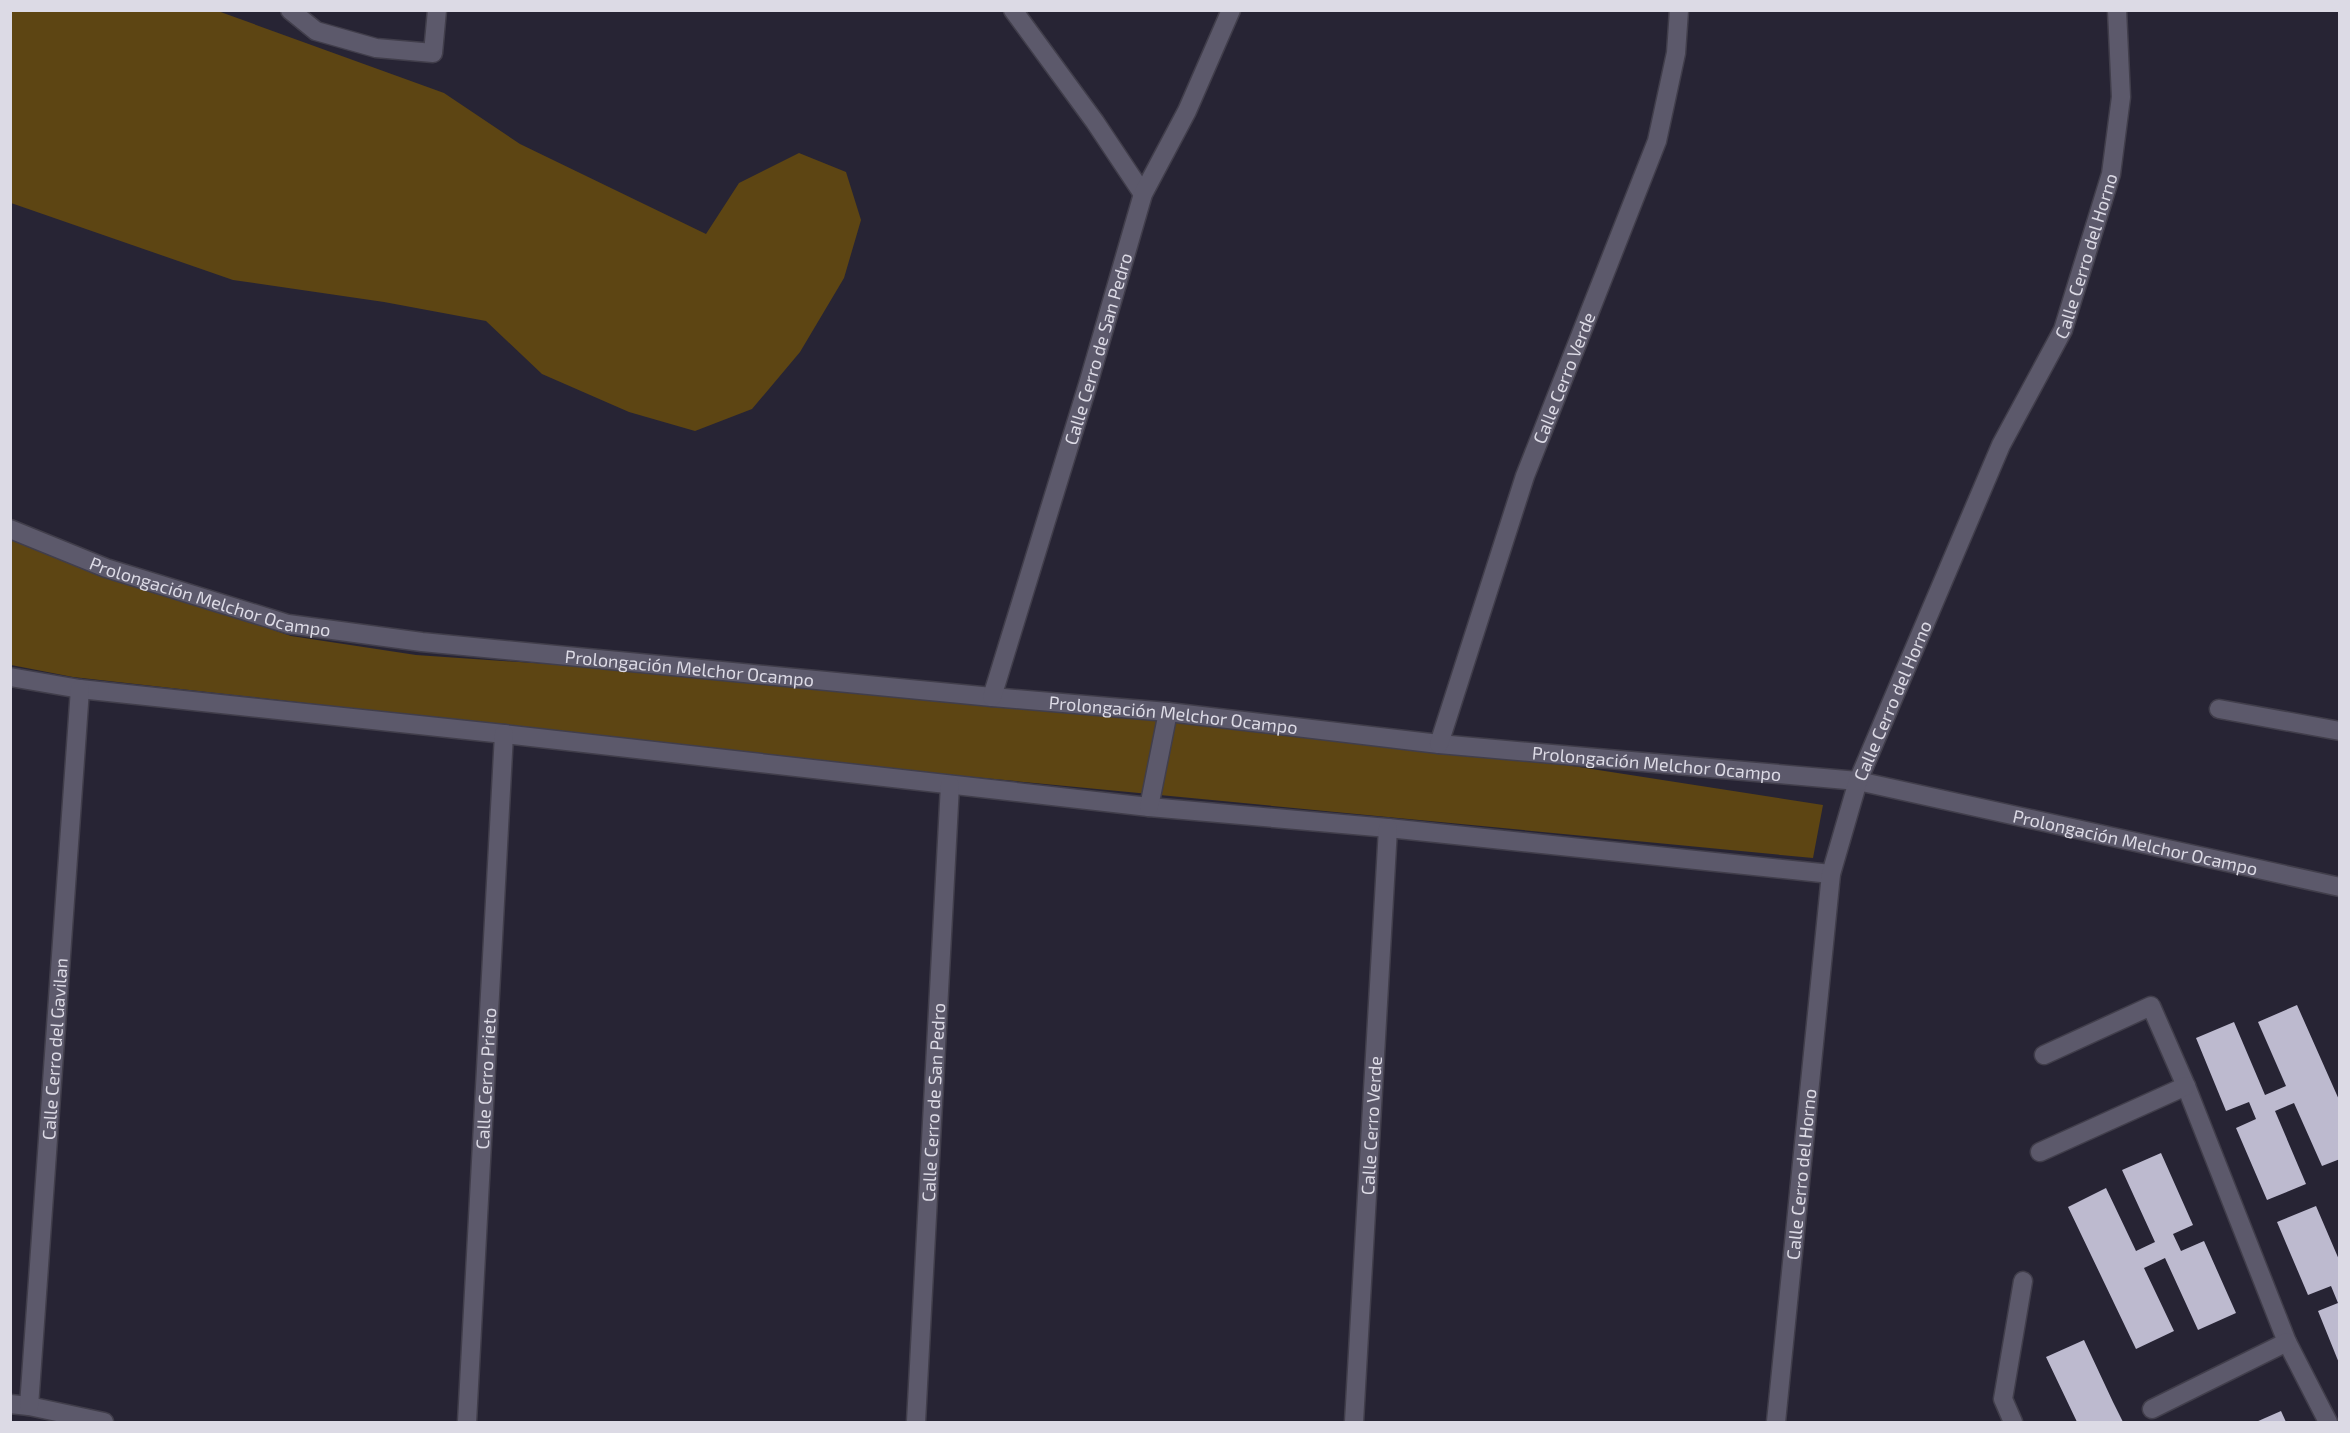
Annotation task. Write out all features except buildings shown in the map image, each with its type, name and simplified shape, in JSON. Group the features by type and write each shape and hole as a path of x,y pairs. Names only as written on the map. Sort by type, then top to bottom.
{"street":[{"path":"290,10 316,30 376,48 434,53 437,10"},
{"path":"1012,10 1095,122 1143,194"},
{"name":"Calle Cerro de San Pedro","path":"992,697 1089,381 1143,194 1187,111 1231,10"},
{"name":"Calle Cerro Verde","path":"1439,744 1525,476 1657,141 1676,52 1679,10"},
{"name":"Calle Cerro del Horno","path":"1776,1422 1831,874 1858,781 2001,445 2063,330 2111,174 2121,97 2117,10"},
{"name":"Prolongación Melchor Ocampo","path":"10,529 106,568 288,624 422,642 1168,712 1439,744 1858,781 2340,887"},
{"path":"10,677 80,689 1149,807 1388,828 1831,874"},
{"name":"Calle Cerro del Gavilan","path":"20,1405 80,689"},
{"path":"2219,710 2340,730"},
{"path":"1149,807 1168,712"},
{"name":"Calle Cerro Prieto","path":"467,1422 504,734"},
{"name":"Calle Cerro de San Pedro","path":"916,1422 950,784"},
{"name":"Calle Cerro Verde","path":"1354,1422 1388,828"},
{"path":"2044,1055 2151,1006 2186,1086 2287,1342 2328,1422"},
{"path":"2040,1152 2186,1086"},
{"path":"2013,1422 2003,1400 2023,1281"},
{"path":"2152,1408 2287,1342"},
{"path":"20,1405 104,1422"}],"shaded area":[{"path":"215,10 444,93 520,144 706,234 739,183 799,153 846,172 861,220 844,278 800,352 752,409 695,431 629,412 542,374 486,321 384,302 233,280 11,203 11,11"},
{"path":"10,537 32,548 291,636 416,655 1005,695 1444,746 1823,805 1813,858 952,775 73,677 11,665"}]}
